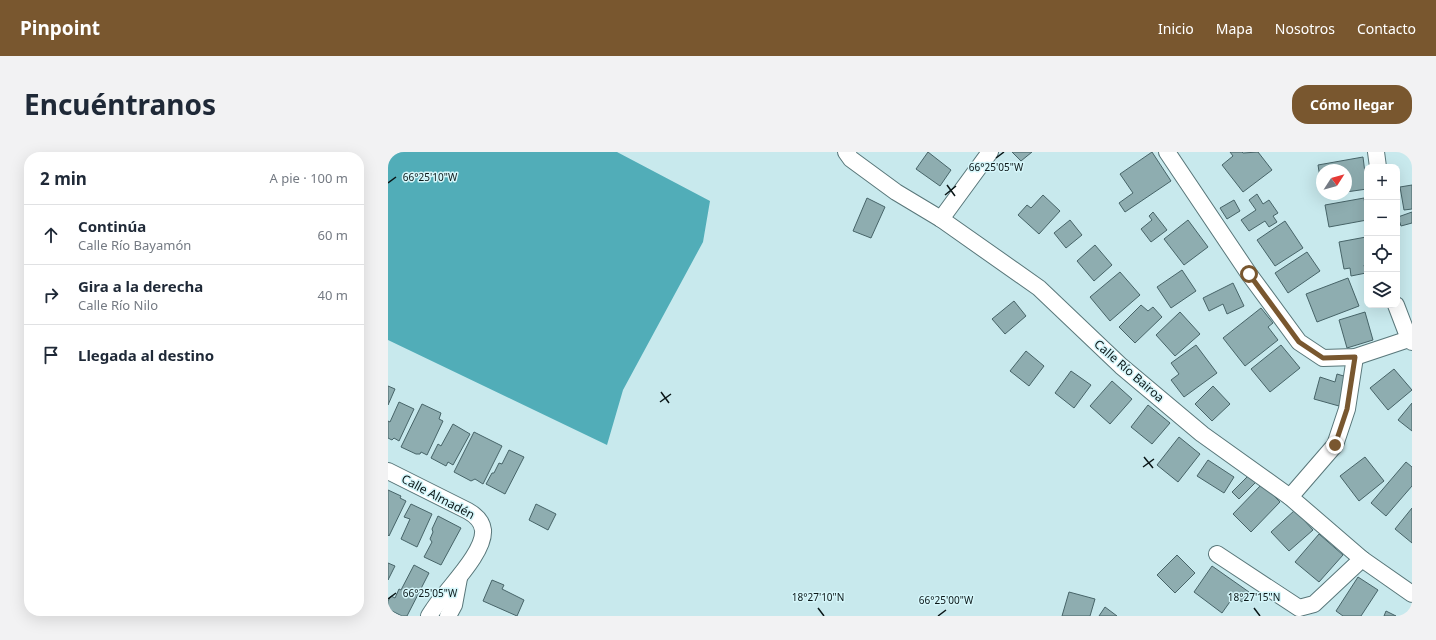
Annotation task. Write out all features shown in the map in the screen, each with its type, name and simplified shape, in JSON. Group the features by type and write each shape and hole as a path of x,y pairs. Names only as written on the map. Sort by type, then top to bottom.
{"street":[{"name":"Calle Río Bairoa","path":"846,152 851,159 896,192 941,219 1039,288 1121,366 1197,429 1290,497 1362,559 1412,594"},
{"path":"941,219 990,152"},
{"path":"1167,152 1249,274 1299,342 1323,358 1355,357 1411,340 1397,308"},
{"path":"1376,152 1378,164"},
{"path":"1290,497 1335,445 1347,409 1355,357"},
{"name":"Calle Almadén","path":"388,471 477,517 483,528 482,541 459,578"},
{"path":"1217,554 1299,608 1314,604 1362,559"},
{"path":"429,616 441,598 459,578"},
{"path":"448,616 454,604 459,578"}],"water":[{"path":"388,152 617,152 710,201 703,242 623,390 607,445 388,340"}],"building":[{"path":"928,152 951,170 940,186 916,169"},
{"path":"1012,152 1032,152 1021,161"},
{"path":"1152,152 1171,181 1125,212 1119,203 1133,193 1120,174"},
{"path":"1230,152 1258,152 1272,170 1243,192 1222,165 1233,156"},
{"path":"1363,157 1364,189 1352,191 1352,164 1324,164"},
{"path":"1412,185 1412,209 1404,210 1400,187"},
{"path":"1257,194 1263,204 1269,200 1278,213 1273,216 1277,222 1269,227 1265,221 1249,231 1241,220 1256,210 1249,200"},
{"path":"1043,195 1060,211 1039,234 1018,215 1027,205 1031,208"},
{"path":"867,198 885,207 871,238 853,231"},
{"path":"1364,198 1364,221 1329,227 1325,205"},
{"path":"1234,200 1240,211 1227,219 1220,208"},
{"path":"1153,212 1167,230 1151,242 1141,229 1152,220 1149,216"},
{"path":"1412,212 1412,223 1401,226 1400,216"},
{"path":"1070,220 1082,235 1066,248 1054,233"},
{"path":"1188,220 1208,247 1184,265 1164,239"},
{"path":"1285,221 1303,248 1275,266 1257,240"},
{"path":"1364,237 1364,273 1351,276 1350,268 1344,269 1339,242"},
{"path":"1095,245 1112,265 1094,281 1077,261"},
{"path":"1307,252 1320,271 1288,293 1275,273"},
{"path":"1182,270 1196,291 1171,308 1157,287"},
{"path":"1120,272 1140,295 1110,321 1090,297"},
{"path":"1348,278 1359,306 1317,322 1306,294"},
{"path":"1233,283 1244,306 1227,314 1223,304 1209,311 1203,298"},
{"path":"1014,301 1026,316 1005,334 992,319"},
{"path":"1141,305 1148,311 1153,307 1162,317 1135,343 1119,327"},
{"path":"1261,308 1273,323 1268,327 1278,340 1245,366 1223,338"},
{"path":"1180,312 1200,334 1175,356 1156,335"},
{"path":"1365,312 1373,340 1347,348 1339,320"},
{"path":"1196,345 1217,373 1184,397 1171,380 1179,374 1171,363"},
{"path":"1281,345 1300,368 1270,392 1251,369"},
{"path":"1026,351 1044,366 1029,386 1010,371"},
{"path":"1394,369 1412,390 1388,410 1370,388"},
{"path":"1071,371 1091,385 1074,408 1055,393"},
{"path":"1337,374 1347,377 1339,406 1314,399 1320,377 1335,382"},
{"path":"1112,381 1132,399 1110,424 1090,406"},
{"path":"388,386 395,389 388,405"},
{"path":"1213,386 1230,404 1212,421 1195,404"},
{"path":"399,402 414,409 399,441 394,438 392,440 388,438 388,421 390,422"},
{"path":"1412,403 1412,431 1398,420"},
{"path":"422,404 441,413 439,419 443,421 427,455 421,452 420,454 416,454 401,447"},
{"path":"1148,405 1170,423 1152,444 1131,427"},
{"path":"453,424 470,434 453,465 448,462 446,466 431,458 438,444 441,446"},
{"path":"474,432 502,446 483,484 475,479 471,481 454,472"},
{"path":"1179,437 1200,454 1178,482 1157,465"},
{"path":"509,450 524,457 505,494 486,484 499,463 502,464"},
{"path":"1365,457 1384,481 1359,501 1340,476"},
{"path":"1208,460 1234,477 1224,493 1197,476"},
{"path":"1406,462 1412,467 1412,486 1386,516 1371,503"},
{"path":"1249,475 1256,482 1239,499 1232,492"},
{"path":"1262,484 1280,502 1251,532 1233,514"},
{"path":"388,490 401,496 400,498 406,501 389,536 388,535"},
{"path":"411,504 432,514 417,547 401,539 410,519 404,517"},
{"path":"536,504 556,514 548,530 529,520"},
{"path":"1412,508 1412,543 1395,529"},
{"path":"1295,510 1313,530 1289,551 1271,532"},
{"path":"438,516 461,528 441,565 424,557 432,542 430,539 433,532 432,529"},
{"path":"1319,534 1343,555 1319,582 1295,562"},
{"path":"1177,555 1195,573 1175,593 1157,575"},
{"path":"388,563 395,566 388,580"},
{"path":"414,565 429,573 407,616 402,616 388,609 388,601 391,596 395,598 399,589 401,590"},
{"path":"1212,566 1249,592 1242,602 1234,596 1222,613 1194,592"},
{"path":"1358,577 1378,590 1361,616 1343,616 1336,611"},
{"path":"492,580 504,585 502,589 524,600 517,616 483,601"},
{"path":"1069,592 1095,599 1090,616 1062,616"},
{"path":"1105,607 1117,616 1099,616"},
{"path":"1386,611 1396,616 1384,616"}],"route":[{"path":"1249,274 1299,342 1323,358 1355,357 1347,409 1335,445"}]}
